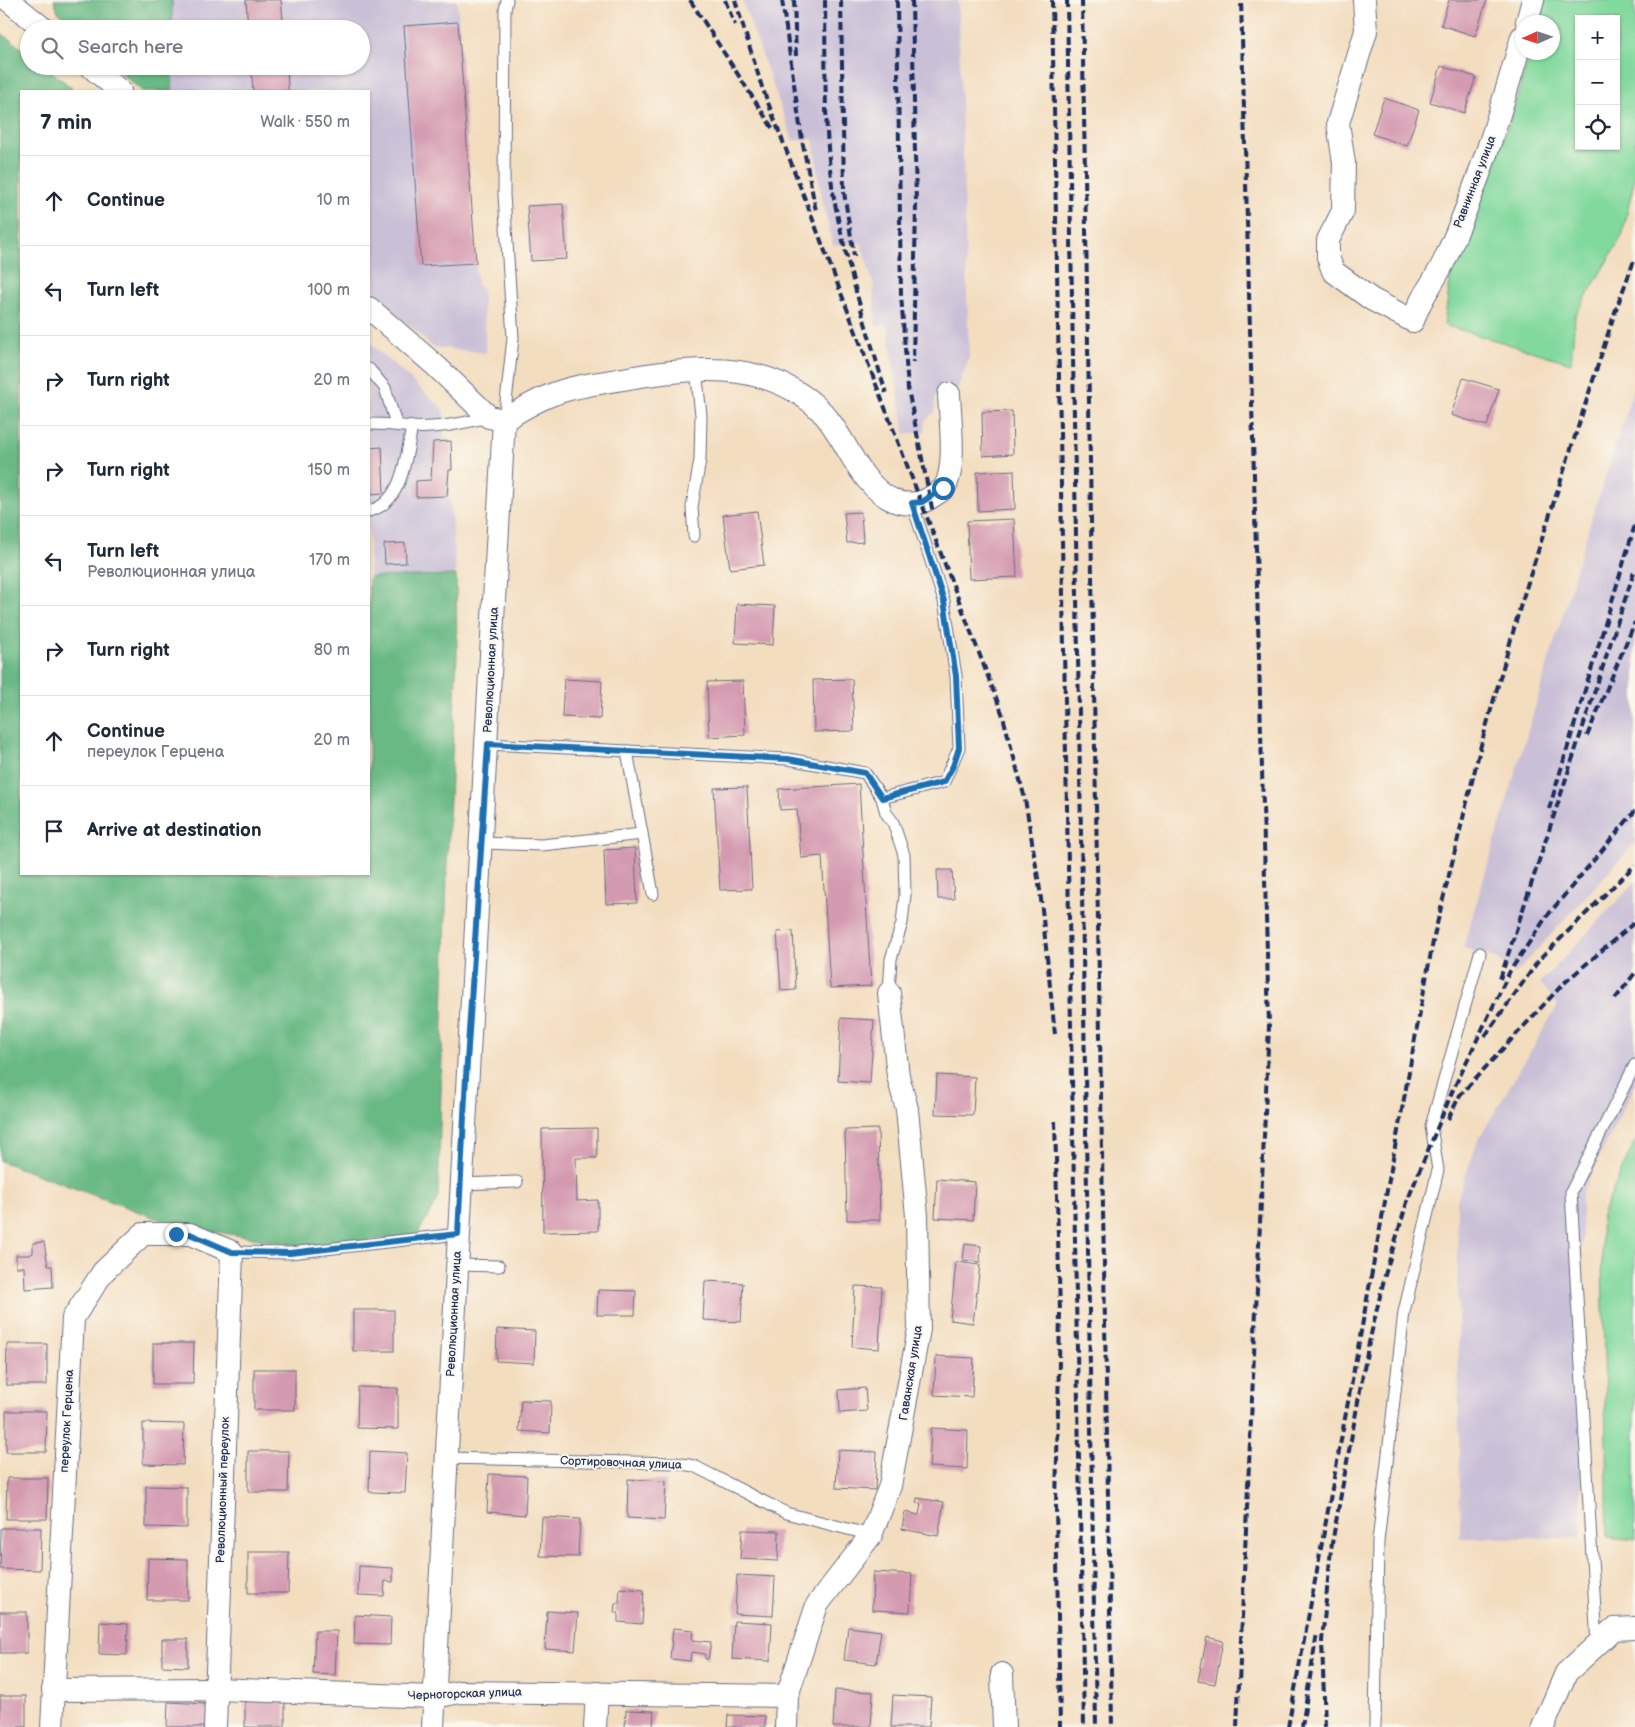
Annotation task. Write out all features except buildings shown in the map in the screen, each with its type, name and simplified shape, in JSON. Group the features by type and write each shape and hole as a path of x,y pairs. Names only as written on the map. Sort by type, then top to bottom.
{"street":[{"path":"8,0 33,20"},
{"name":"Равнинная улица","path":"1364,0 1366,31 1338,123 1344,163 1343,211 1328,240 1328,257 1333,271 1371,299 1413,321 1419,301 1446,258 1499,120 1516,60"},
{"path":"1529,15 1533,0"},
{"path":"101,75 119,90"},
{"path":"370,309 497,419 550,395 576,387 672,370 729,370 760,376 790,388 822,412 867,478 882,494 897,502 922,502 943,488 951,471 949,394"},
{"name":"Революционная улица","path":"433,1727 460,1184 488,744 497,419"},
{"name":"Гаванская улица","path":"786,1727 787,1696 817,1605 871,1535 890,1486 920,1328 917,1216 907,1108 898,1076 889,993"},
{"name":"переулок Герцена","path":"52,1727 73,1318 103,1272 142,1234 190,1234 232,1252"},
{"name":"Революционный переулок","path":"215,1727 232,1252"},
{"path":"1543,1727 1566,1673 1614,1629 1635,1628"},
{"path":"1002,1674 1004,1727"},
{"name":"Черногорская улица","path":"53,1690 216,1689 435,1697 460,1692 597,1692 787,1696"},
{"path":"596,1727 597,1692"}],"lane":[{"path":"370,424 396,424 412,427 444,426 497,419 513,338 504,194 505,10 507,0"},
{"path":"694,536 692,507 700,460 701,415 696,370"},
{"path":"370,371 385,388 396,424"},
{"path":"370,511 376,510 389,500 400,479 412,427"},
{"path":"882,798 944,782 953,766 959,748 956,676 944,601 912,503"},
{"path":"488,744 788,759 865,773 882,798 886,813 893,822 904,856 905,895 902,923 891,959 889,993"},
{"path":"627,751 653,894"},
{"path":"482,844 542,845 642,834"},
{"path":"1375,1727 1378,1542 1404,1312 1438,1170 1431,1126 1480,953"},
{"path":"1597,1645 1571,1192 1635,1065"},
{"path":"460,1184 517,1182"},
{"path":"232,1252 290,1253 458,1234"},
{"path":"457,1266 499,1266"},
{"name":"Сортировочная улица","path":"446,1458 676,1463 694,1466 786,1513 871,1535"}],"shaded area":[{"path":"172,0 457,0 477,285 482,288 486,353 433,347 370,291 370,90 172,90 172,75 370,75 370,20 172,20"},
{"path":"742,0 958,0 969,358 957,390 949,394 935,396 935,412 925,421 925,432 905,434 887,325 876,326 873,283 861,243 833,245 821,194 813,139 793,141"},
{"path":"370,343 443,409 456,575 370,577"},
{"path":"1635,385 1635,843 1515,974 1493,957 1463,948 1588,530"},
{"path":"1635,882 1635,1085 1582,1192 1581,1538 1460,1538 1457,1200 1478,1140 1558,1005 1540,983"}],"green space":[{"path":"54,0 172,0 172,20 70,20 58,12"},
{"path":"1545,0 1635,0 1635,177 1622,236 1575,316 1571,363 1444,325 1453,259 1509,124 1528,60 1560,60 1560,15 1541,15"},
{"path":"0,32 20,47 20,75 56,75 71,87 72,90 20,90 20,875 370,875 370,577 456,575 457,655 448,840 438,1199 417,1235 307,1247 175,1225 0,1161"},
{"path":"123,75 172,75 172,90 141,90"},
{"path":"1635,1141 1635,1540 1608,1537 1601,1217"}],"railway":[{"path":"690,0 773,129"},
{"path":"725,0 735,25"},
{"path":"735,0 762,87 1002,713 1025,799 1040,890 1055,1034"},
{"path":"782,0 802,140 816,211"},
{"path":"794,0 796,57"},
{"path":"825,0 825,74 830,173 839,223 851,272 886,393"},
{"path":"841,0 844,192 854,256"},
{"path":"897,0 901,294 908,389 933,513"},
{"path":"912,0 916,205 913,362"},
{"path":"1052,0 1084,1727"},
{"path":"1067,0 1096,1727"},
{"path":"1082,0 1112,1727"},
{"path":"1237,1727 1269,1026 1241,0"},
{"path":"1288,1727 1434,936 1481,745 1521,604 1615,312 1635,258"},
{"path":"1549,809 1635,525"},
{"path":"1500,979 1635,569"},
{"path":"1587,736 1635,622"},
{"path":"1325,1727 1322,1641 1331,1549 1368,1347 1385,1275 1408,1199 1452,1092 1510,971 1547,916 1635,811"},
{"path":"1485,1036 1539,960 1635,865"},
{"path":"1448,1119 1460,1095 1563,984 1635,922"},
{"path":"1615,999 1635,973"},
{"path":"1055,1121 1060,1313 1056,1505 1060,1727"},
{"path":"1302,1727 1317,1633"}],"route":[{"path":"176,1234 190,1234 232,1252 290,1253 458,1234 466,1077 488,744 788,759 865,773 882,798 944,782 953,766 959,748 956,676 944,601 931,555 912,503 922,502 943,488"}]}
